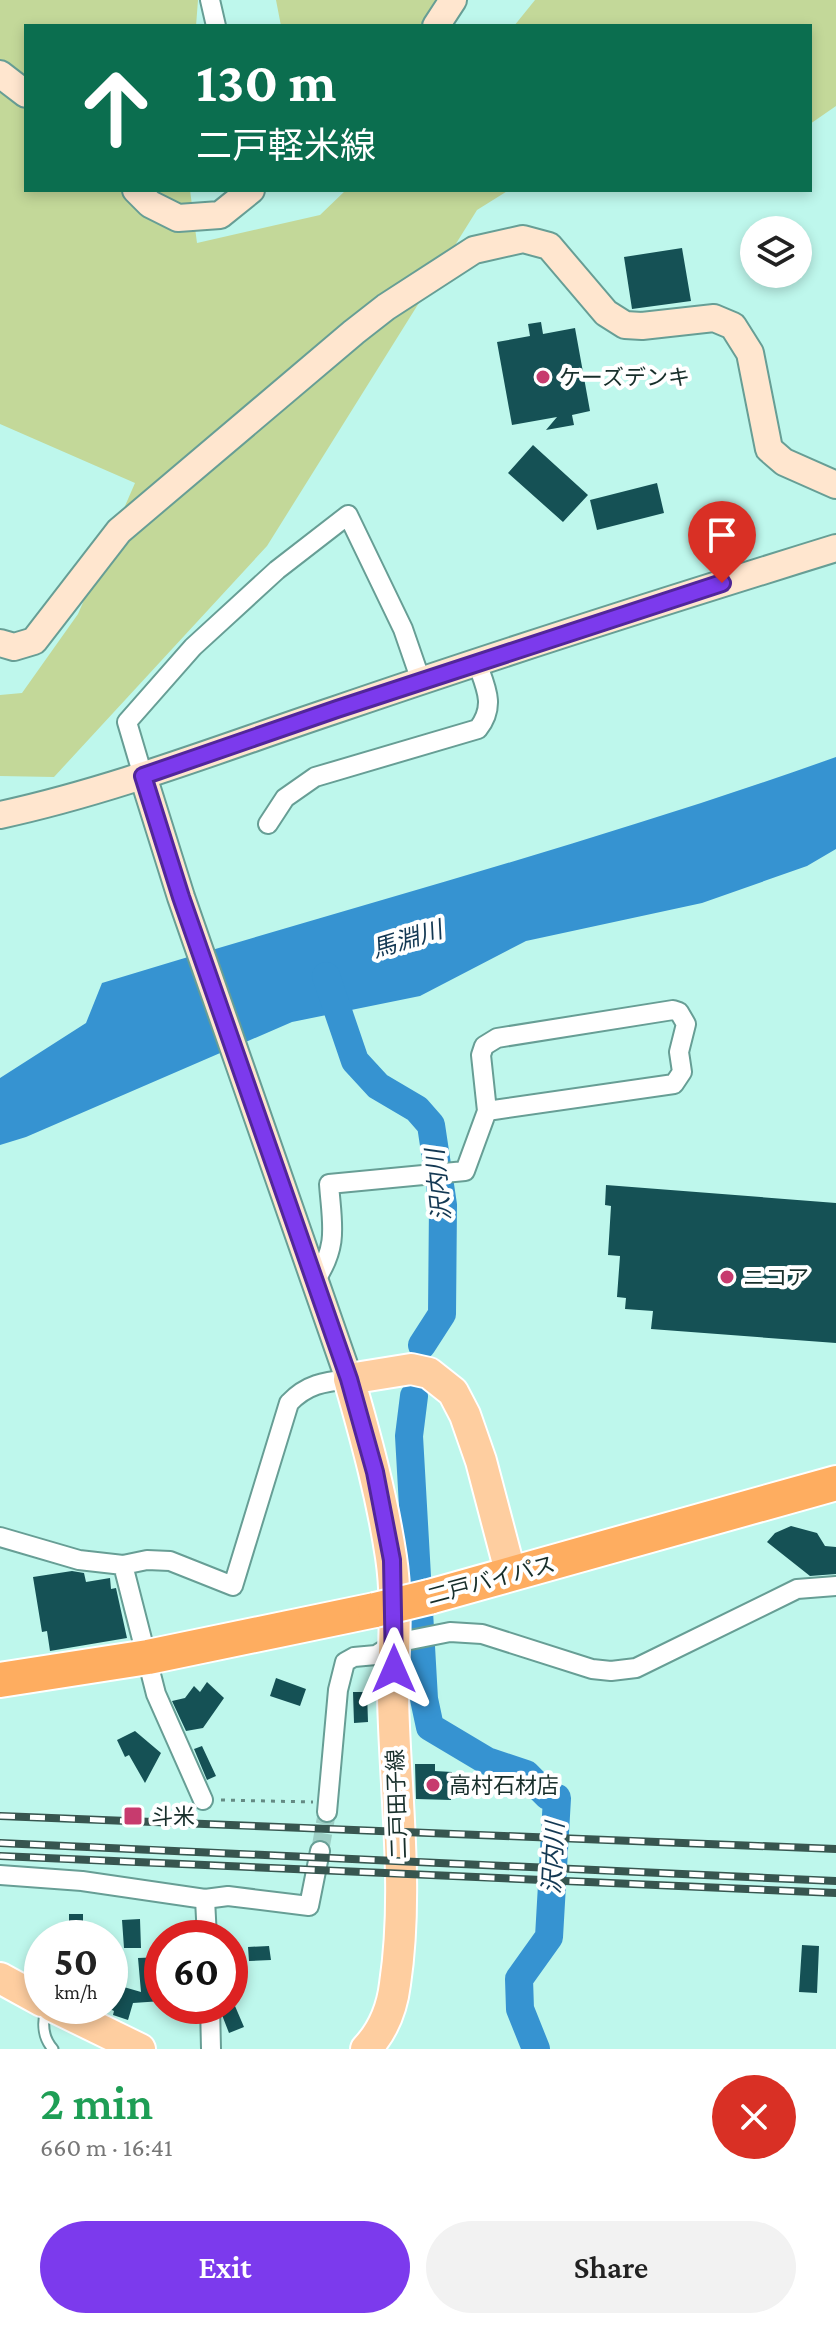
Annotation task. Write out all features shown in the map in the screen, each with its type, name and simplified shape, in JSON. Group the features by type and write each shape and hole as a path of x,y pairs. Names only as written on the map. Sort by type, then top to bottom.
{"highway":[{"name":"二戸バイパス","path":"0,1680 148,1657 375,1610 836,1483"}],"main road":[{"path":"437,24 453,0"},
{"path":"0,74 24,92"},
{"path":"138,192 150,204 178,218 220,215 249,192"},
{"path":"0,643 14,647 34,641 119,531 386,307 474,250 523,239 549,246 606,313 625,325 714,318 733,326 750,353 769,449 784,462 836,485"},
{"path":"0,815 143,776 421,681 836,548"},
{"path":"143,776 181,897 349,1379 411,1369 429,1373 453,1392 465,1415 481,1461 511,1575"},
{"name":"二戸田子線","path":"349,1379 375,1472 392,1560 395,1643 393,1696 401,1906 399,1937 395,1985 384,2027 366,2049"},
{"path":"0,1978 24,1991"},
{"path":"87,2024 140,2049"}],"street":[{"path":"210,0 216,24"},
{"path":"143,776 127,722 203,638 277,570 348,515 403,629 421,681"},
{"path":"268,824 285,798 315,777 478,729 485,720 490,699 477,663"},
{"path":"315,1281 328,1262 333,1239 329,1184 465,1171 487,1111 481,1055 484,1046 497,1038 673,1010 679,1012 686,1024 679,1052 682,1072 674,1084 487,1111"},
{"path":"0,1537 79,1560 123,1565 147,1560 170,1561 233,1586 289,1403 299,1392 317,1382 349,1379"},
{"path":"123,1565 156,1694 203,1800"},
{"path":"327,1807 338,1690 345,1662 354,1657 376,1655 395,1643 466,1631 592,1669 611,1671 636,1668 797,1589 836,1586"},
{"path":"0,1875 82,1881 205,1899 228,1896 309,1906 320,1851"},
{"path":"205,1899 206,1920"},
{"path":"210,2024 211,2049"}],"lane":[{"path":"43,2024 53,2049"}],"path":[{"path":"203,1800 327,1807"}],"green space":[{"path":"0,0 198,0 196,24 24,24 24,192 190,192 197,243 320,215 344,192 506,192 477,210 267,546 54,777 0,776 0,695 22,693 78,614 135,483 0,424"},
{"path":"276,0 449,0 428,24 281,24"},
{"path":"535,0 836,0 836,106 812,123 812,24 516,24"}],"water":[{"name":"馬淵川","path":"836,757 836,849 807,866 702,903 526,941 420,996 292,1022 26,1137 0,1145 0,1078 86,1023 102,983 562,847"}],"building":[{"path":"682,248 691,301 632,309 624,257"},
{"name":"ケーズデンキ","path":"541,322 543,334 575,328 590,411 572,415 574,425 546,430 557,417 512,425 497,342 530,336 528,324"},
{"path":"533,445 588,495 563,522 508,473"},
{"path":"657,483 664,513 597,530 590,500"},
{"name":"ニコア","path":"606,1185 836,1203 836,1343 651,1329 653,1311 625,1309 626,1298 617,1297 620,1256 608,1255 611,1206 605,1205"},
{"path":"791,1526 817,1533 825,1546 836,1547 836,1574 810,1576 767,1542 775,1533"},
{"path":"72,1571 84,1573 86,1582 110,1578 111,1589 116,1588 127,1638 50,1651 47,1631 42,1632 33,1577"},
{"path":"276,1678 306,1689 300,1706 270,1696"},
{"path":"207,1682 224,1698 203,1728 186,1731 172,1701 185,1698 194,1686 200,1692"},
{"path":"353,1692 367,1692 368,1722 354,1723"},
{"path":"135,1731 161,1753 145,1783 129,1755 125,1757 117,1740"},
{"path":"202,1746 216,1776 207,1780 194,1749"},
{"name":"高村石材店","path":"415,1764 435,1764 435,1771 452,1772 451,1800 416,1799"},
{"path":"69,1914 83,1914 83,1920 69,1920"},
{"path":"140,1919 141,1948 128,1948 128,1920 122,1920"},
{"path":"802,1945 819,1946 817,1993 799,1992"},
{"path":"269,1946 271,1960 249,1961 248,1947"},
{"path":"138,1958 144,1958 144,2002 133,2003 128,2020 128,1988 141,1992"},
{"path":"226,2024 243,2024 244,2027 229,2033"}],"waterway":[{"name":"沢内川","path":"326,976 355,1061 378,1086 417,1109 431,1125 443,1205 442,1314 422,1345"},
{"name":"沢内川","path":"414,1396 409,1436 424,1699 430,1727 487,1761 526,1774 548,1796 557,1798 549,1937 519,1979 520,2009 536,2049"}],"tunnel":[{"path":"320,1851 327,1812"}],"railway":[{"path":"0,1816 836,1849"},
{"path":"0,1843 836,1881"},
{"path":"0,1856 836,1893"}],"place":[{"name":"ケーズデンキ","path":"543,377"},
{"name":"ニコア","path":"727,1277"},
{"name":"高村石材店","path":"433,1785"},
{"name":"斗米","path":"133,1816"}],"route":[{"path":"394,1669 392,1560 375,1472 349,1379 181,897 143,776 722,583"}]}
